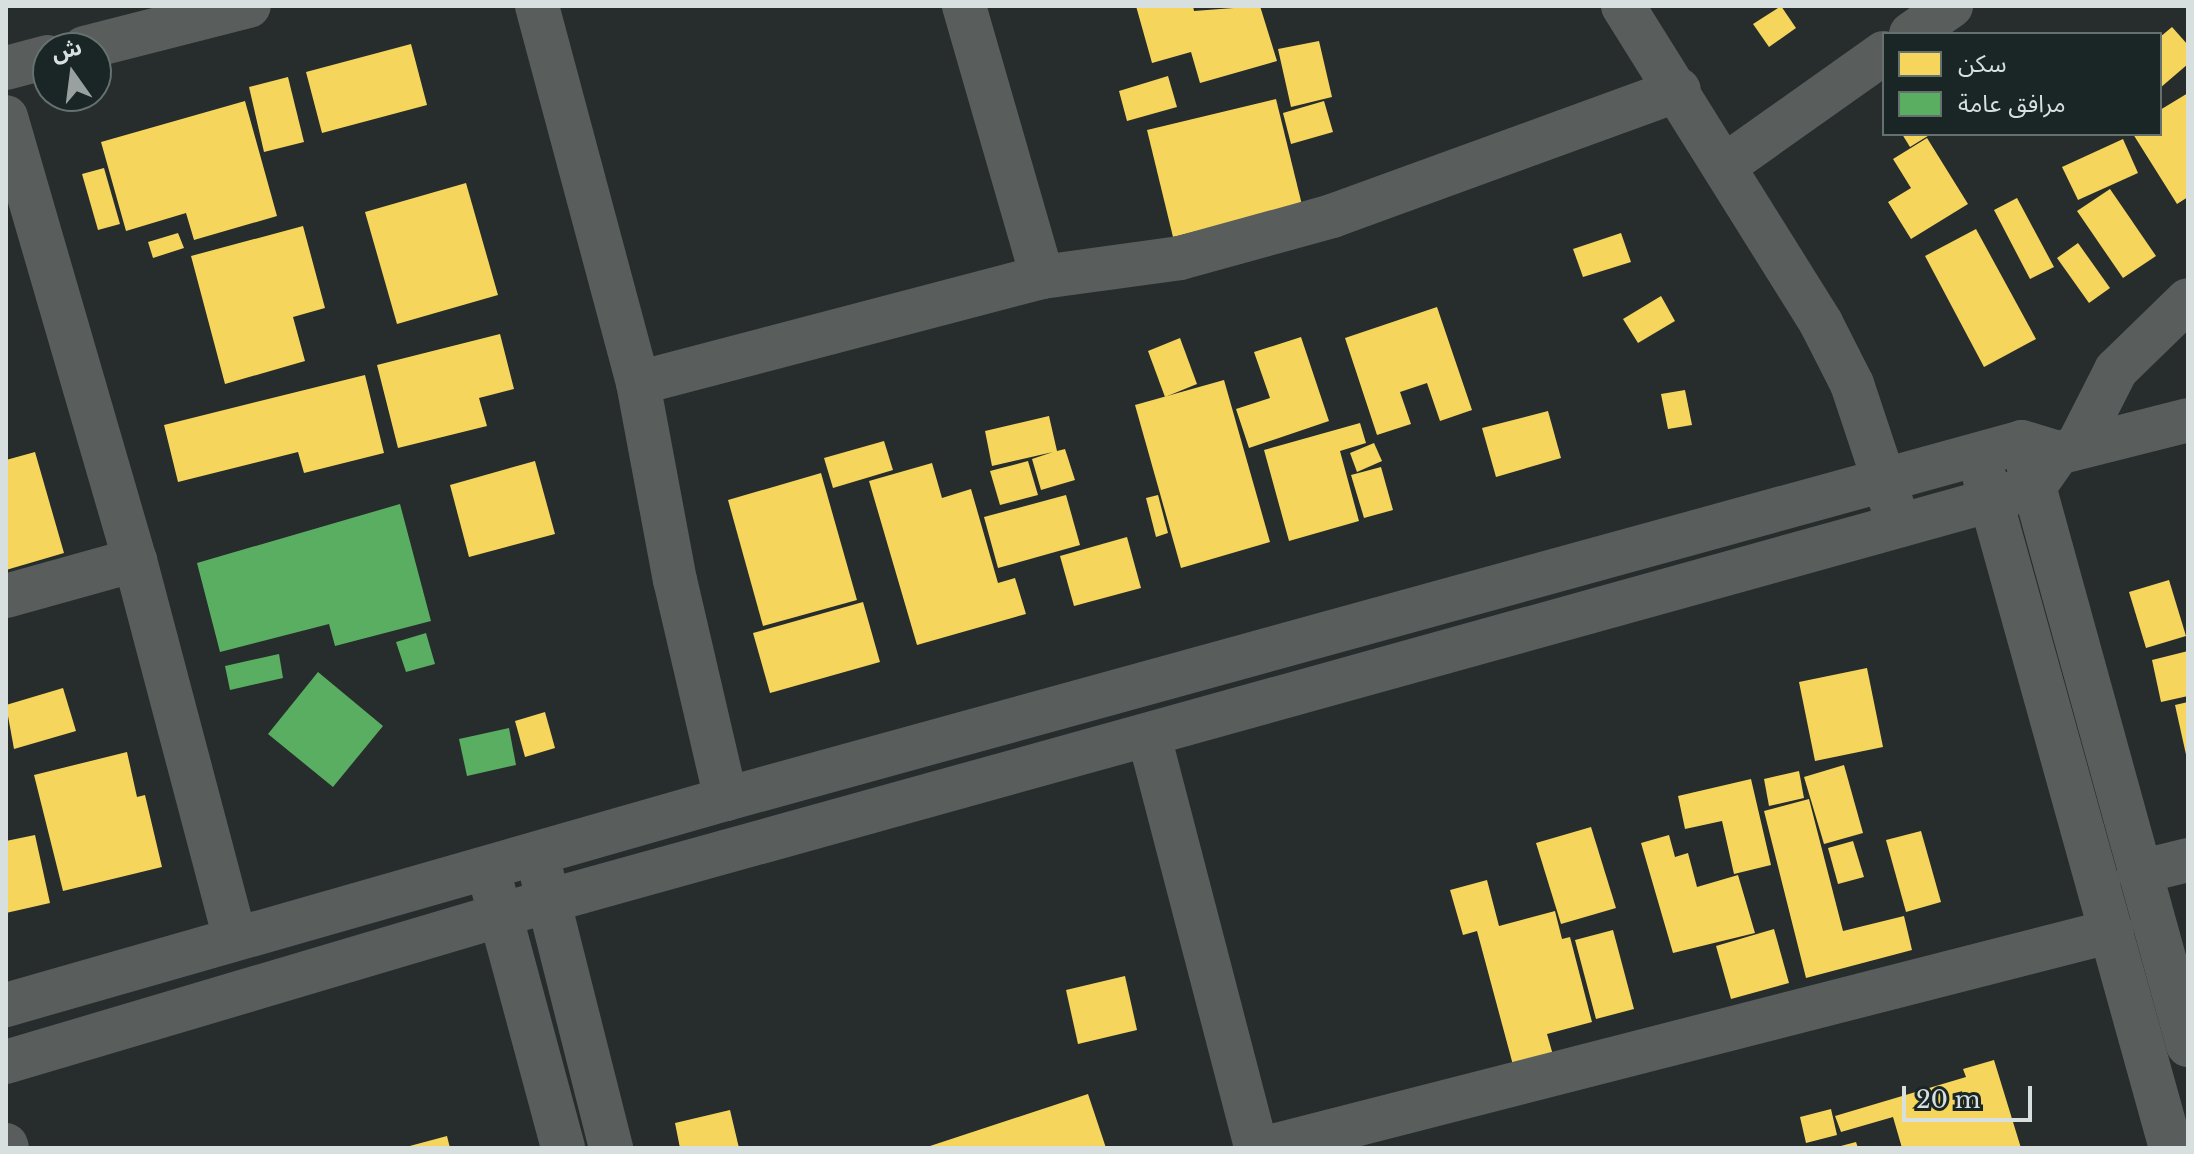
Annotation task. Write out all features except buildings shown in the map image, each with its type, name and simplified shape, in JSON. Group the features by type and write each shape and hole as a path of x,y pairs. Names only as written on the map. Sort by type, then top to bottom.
{"street":[{"path":"112,41 249,6"},
{"path":"537,6 638,383 675,580 726,799"},
{"path":"964,6 1042,277"},
{"path":"1623,6 1727,164 1821,323 1852,384 1887,481 1899,525"},
{"path":"1914,32 1951,6"},
{"path":"1727,164 1882,54"},
{"path":"6,68 32,61"},
{"path":"638,383 1042,277 1180,258 1332,216 1679,90"},
{"path":"6,117 135,560 235,938"},
{"path":"6,1062 548,901 1992,500 2048,457 2116,370 2188,300"},
{"path":"6,1005 726,799 1887,481 1979,457 2048,457 2188,420"},
{"path":"1979,457 2171,1148"},
{"path":"2048,457 2139,872 2188,1045"},
{"path":"6,596 135,560"},
{"path":"1149,736 1256,1148"},
{"path":"536,854 611,1148"},
{"path":"2139,872 2188,860"},
{"path":"486,866 563,1148"},
{"path":"1265,1148 2112,931"}]}
